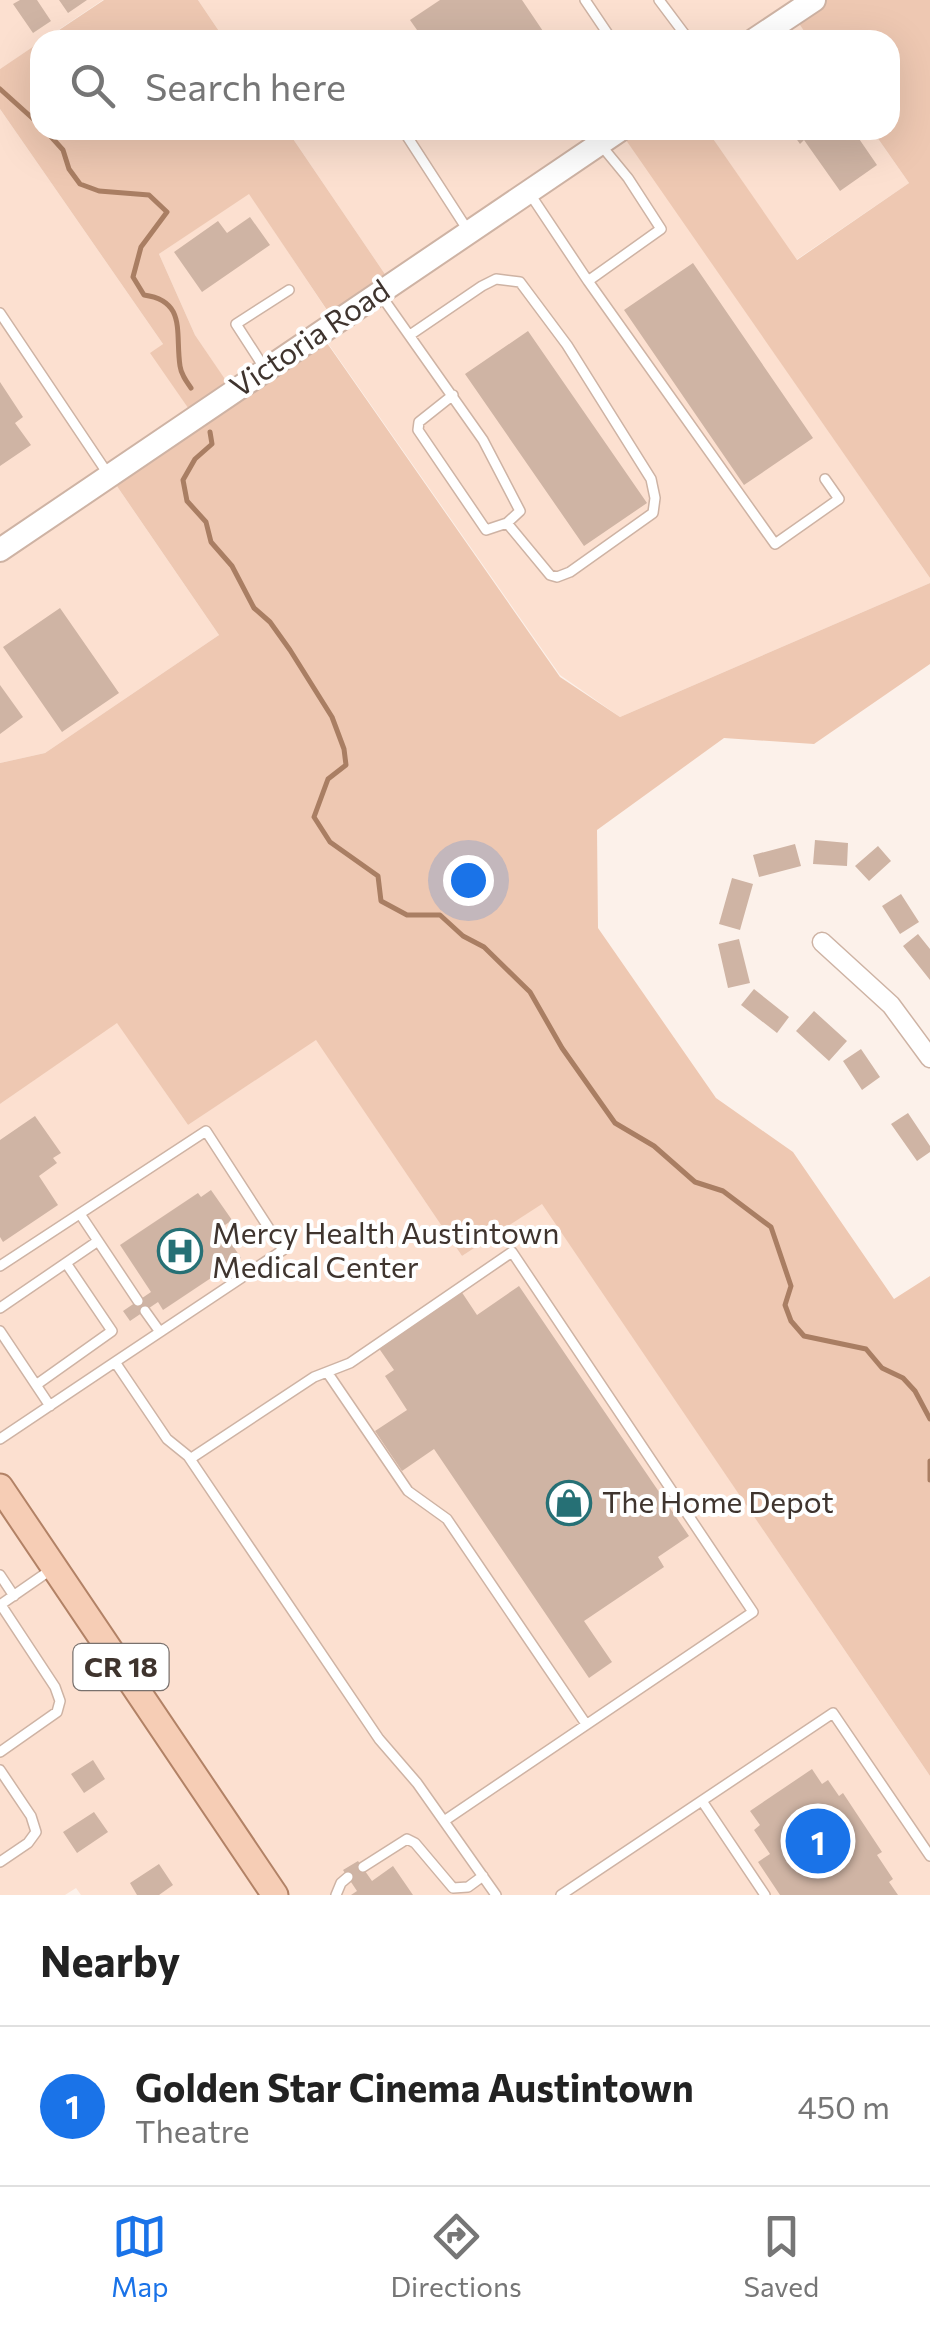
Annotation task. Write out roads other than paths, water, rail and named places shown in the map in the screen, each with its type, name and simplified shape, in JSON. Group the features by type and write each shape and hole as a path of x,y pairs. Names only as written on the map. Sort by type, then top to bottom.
{"main road":[{"name":"CR 18","path":"5,1504 54,1568 275,1895"}],"street":[{"path":"769,30 814,0"},
{"name":"Victoria Road","path":"0,550 606,140"},
{"path":"822,942 891,1005 930,1058"}],"lane":[{"path":"585,0 605,30"},
{"path":"659,0 682,30"},
{"path":"409,140 468,231"},
{"path":"588,281 661,229 600,144"},
{"path":"528,192 775,544 839,499 825,479"},
{"path":"410,335 496,279 520,282 567,345 651,478 653,514 557,577 550,575 507,523"},
{"path":"264,369 236,324 288,290"},
{"path":"378,292 453,395 483,440 520,511 507,523 486,530 418,430 419,422 453,395"},
{"path":"0,313 110,476"},
{"path":"0,1439 283,1250 206,1130 1,1264"},
{"path":"80,1214 138,1300"},
{"path":"0,1308 98,1241"},
{"path":"190,1459 327,1372 350,1363 512,1252 753,1612 444,1821"},
{"path":"36,1385 112,1331 66,1263"},
{"path":"145,1311 160,1332"},
{"path":"0,1331 50,1406"},
{"path":"115,1362 168,1440 190,1459 378,1738 415,1780 496,1895"},
{"path":"327,1372 408,1492 447,1520 586,1724"},
{"path":"0,1752 57,1712 60,1701 55,1687 0,1605 54,1568"},
{"path":"0,1575 14,1596"},
{"path":"560,1895 833,1713 930,1856"},
{"path":"0,1770 32,1816 36,1832 28,1843 0,1862"},
{"path":"702,1801 766,1895"},
{"path":"363,1867 404,1840 415,1843 447,1884 459,1892 483,1876"},
{"path":"336,1895 340,1884 348,1878"}],"waterway":[{"path":"0,89 30,116"},
{"path":"54,140 80,184 99,191 149,195 167,212 141,247 133,277 144,295 158,298 173,311 181,369 191,388"},
{"path":"210,432 212,444 195,459 183,480 187,501 206,522 211,542 232,566 254,608 270,622 332,717 346,765 328,779 314,817 330,842 378,876 381,901 407,915 440,915 463,936 484,947 530,992 562,1048 615,1123 654,1146 695,1182 723,1191 771,1227 791,1286 785,1305 791,1321 804,1336 866,1349 882,1368 903,1378 915,1391 930,1419"},
{"path":"930,1461 930,1480"}],"place":[{"name":"Mercy Health Austintown Medical Center","path":"180,1251"},
{"name":"The Home Depot","path":"569,1503"},
{"name":"Golden Star Cinema Austintown","path":"818,1841"}]}
